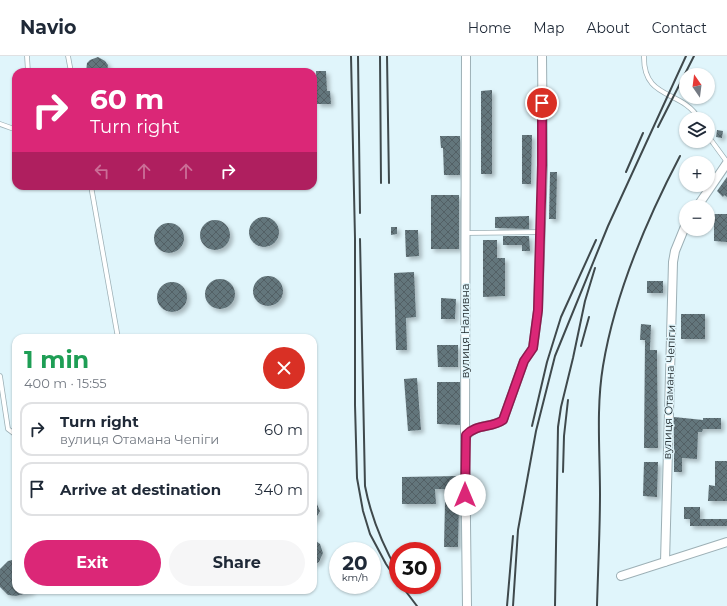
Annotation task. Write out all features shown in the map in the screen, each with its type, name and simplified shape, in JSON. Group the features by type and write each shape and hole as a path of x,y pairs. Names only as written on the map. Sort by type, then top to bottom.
{"street":[{"name":"вулиця Наливна","path":"466,56 465,440 467,606"},
{"path":"465,440 466,435 473,430 494,425 503,420 524,361 533,348 538,310 541,232 542,56"},
{"path":"702,200 727,162"},
{"name":"вулиця Отамана Чепіги","path":"664,562 673,262 675,251 681,236"},
{"path":"621,576 727,542"}],"lane":[{"path":"27,56 28,68"},
{"path":"68,56 70,68"},
{"path":"644,56 645,73 652,84 688,106 693,112"},
{"path":"0,124 12,128"},
{"path":"715,146 727,162"},
{"path":"92,190 117,334"},
{"path":"465,233 541,232"},
{"path":"0,376 8,429 12,432"}],"building":[{"path":"98,57 105,61 108,65 108,68 86,68 87,63"},
{"path":"317,71 326,71 327,91 330,91 331,104 317,104"},
{"path":"492,90 492,174 481,174 481,91"},
{"path":"717,130 723,131 722,138 716,137"},
{"path":"522,135 532,135 531,184 522,184"},
{"path":"440,136 460,136 460,175 444,175 443,148 441,148"},
{"path":"550,172 557,172 556,219 549,219"},
{"path":"727,177 727,197 724,195 723,197 717,191"},
{"path":"431,195 459,195 459,249 431,249"},
{"path":"715,214 727,214 727,242 714,241"},
{"path":"529,216 529,229 495,228 495,217"},
{"path":"264,217 275,221 279,232 275,243 264,247 253,243 249,232 253,221"},
{"path":"215,220 226,224 230,235 226,246 215,250 204,246 200,235 204,224"},
{"path":"169,223 180,227 184,238 180,249 169,253 158,249 154,238 158,227"},
{"path":"391,227 397,227 397,234 391,235"},
{"path":"405,230 418,230 419,256 406,257"},
{"path":"503,236 529,236 530,251 522,251 522,245 503,245"},
{"path":"483,240 497,240 497,258 505,258 505,296 483,297"},
{"path":"414,272 416,317 406,318 407,350 396,350 394,273"},
{"path":"268,276 279,280 283,291 279,302 268,306 257,302 253,291 257,280"},
{"path":"220,279 231,283 235,294 231,305 220,309 209,305 205,294 209,283"},
{"path":"647,281 663,281 663,293 647,293"},
{"path":"172,282 183,286 187,297 183,308 172,312 161,308 157,297 161,286"},
{"path":"441,298 456,299 455,319 441,319"},
{"path":"681,314 705,314 705,339 681,339"},
{"path":"641,324 651,325 650,350 657,350 658,448 644,448 645,340 640,340"},
{"path":"437,345 458,345 458,367 438,367"},
{"path":"417,378 421,430 408,431 404,379"},
{"path":"437,382 460,382 460,425 437,424"},
{"path":"674,417 703,420 703,418 721,418 721,429 703,429 702,432 698,432 697,459 682,458 682,472 674,472"},
{"path":"715,461 727,461 727,501 708,501 709,485 715,486"},
{"path":"644,462 658,462 657,497 643,496"},
{"path":"460,476 460,489 435,489 436,504 402,504 402,477"},
{"path":"445,502 459,502 458,547 444,547"},
{"path":"317,504 320,511 317,516"},
{"path":"684,507 700,507 700,519 727,519 727,526 690,526 690,519 684,519"},
{"path":"317,542 320,544 323,553 319,562 317,563"},
{"path":"12,560 12,594 24,594 16,596 8,595 0,587 0,569 8,561"}],"railway":[{"path":"351,56 355,238 355,405 357,478 363,511 370,534 389,568"},
{"path":"358,56 360,213"},
{"path":"380,56 381,183"},
{"path":"387,56 389,183"},
{"path":"513,606 518,530 536,431 555,356 608,226 686,56"},
{"path":"658,127 694,56"},
{"path":"626,172 643,133"},
{"path":"597,606 600,508 599,414 603,366 615,312 633,258 655,206 679,158"},
{"path":"360,239 365,486 370,509 389,555"},
{"path":"532,426 547,362 561,317 596,240"},
{"path":"555,606 558,427 561,407 585,301 595,268"},
{"path":"581,346 589,317"},
{"path":"563,472 564,436 568,400"},
{"path":"507,606 513,536"},
{"path":"408,594 417,606"}],"route":[{"path":"465,495 466,435 473,430 484,426 494,425 503,420 524,361 533,348 538,310 542,103"}]}
